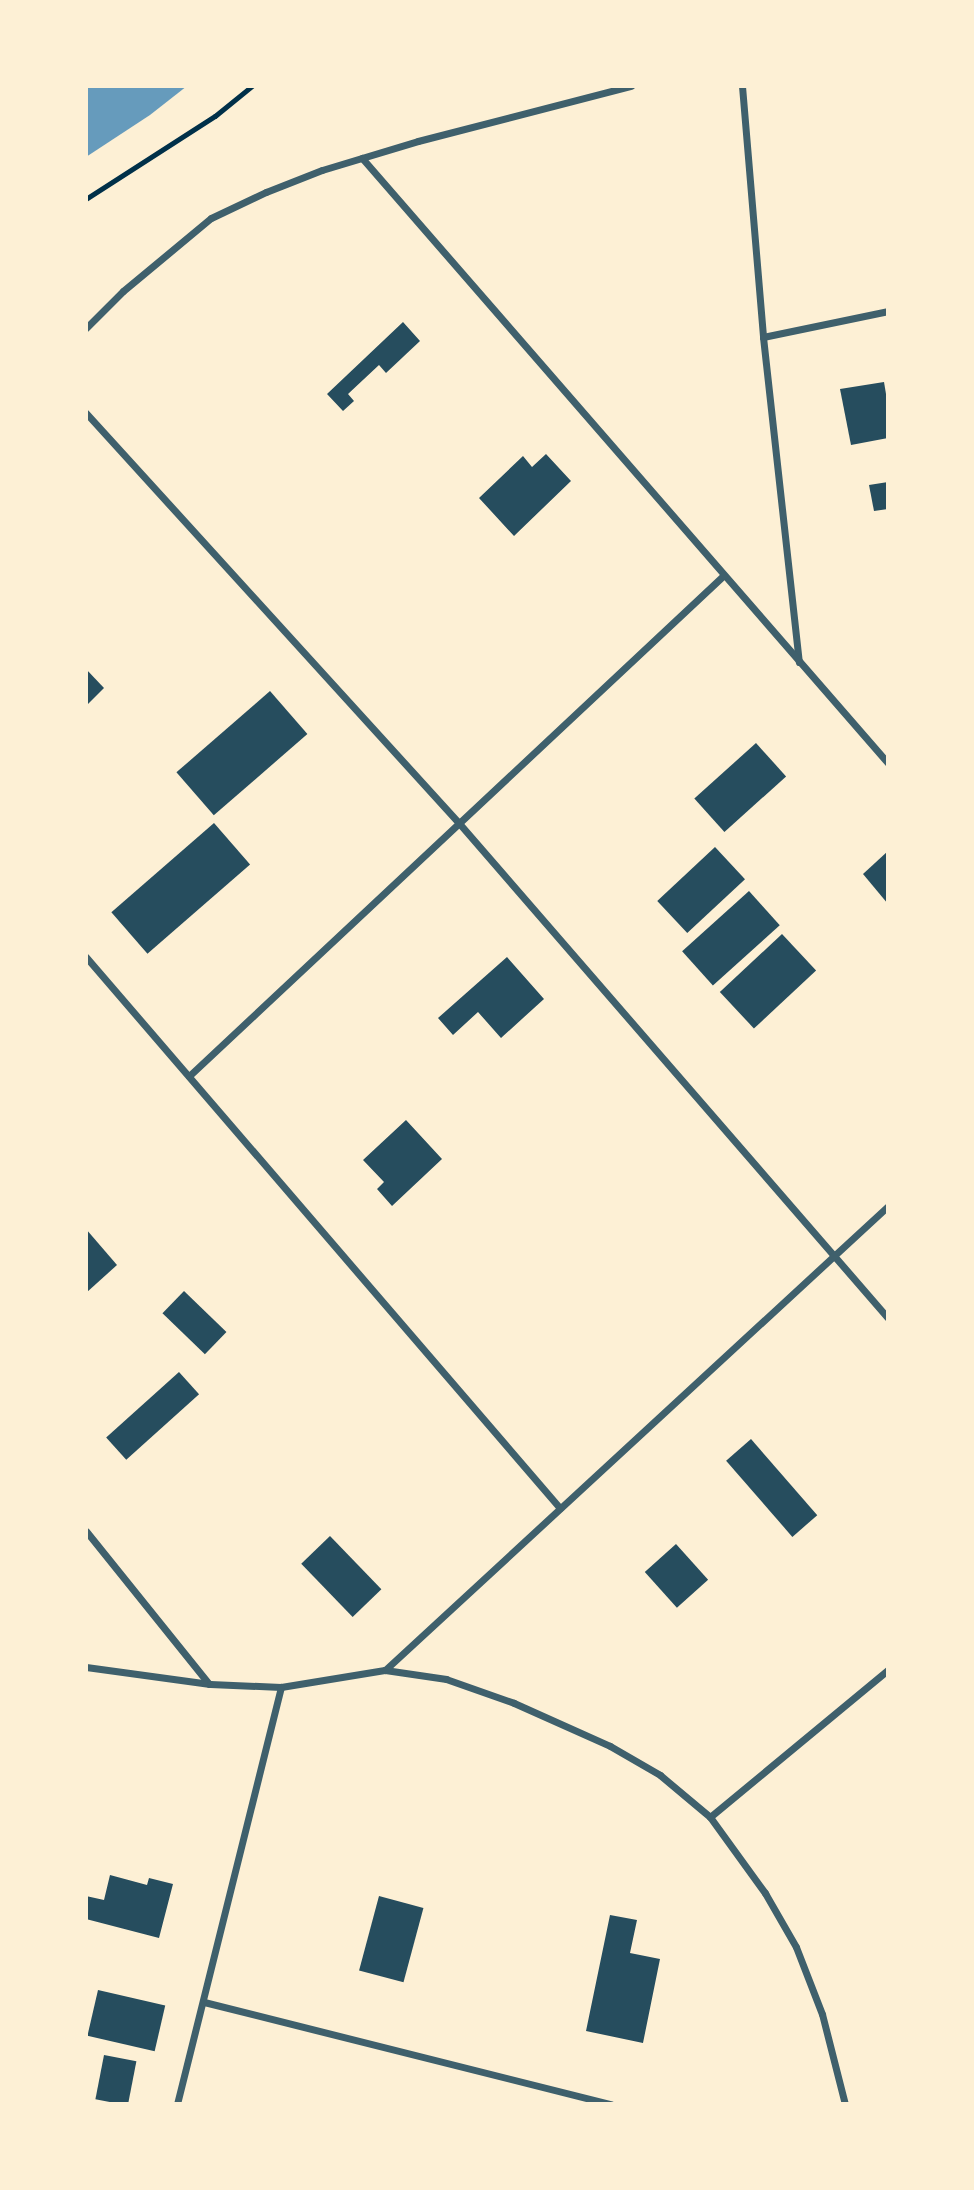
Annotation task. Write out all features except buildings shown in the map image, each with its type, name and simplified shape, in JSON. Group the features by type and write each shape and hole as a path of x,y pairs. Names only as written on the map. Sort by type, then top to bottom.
{"street":[{"path":"86,328 123,291 211,218 289,183 362,158 631,86"},
{"path":"742,86 763,337 799,662"},
{"path":"362,158 888,763"},
{"path":"763,337 888,311"},
{"path":"86,413 458,822 834,1259 888,1318"},
{"path":"189,1076 723,576"},
{"path":"86,957 560,1508"},
{"path":"385,1670 834,1259 888,1206"},
{"path":"86,1531 210,1684"},
{"path":"86,1667 210,1684 281,1687 385,1670 446,1679 514,1703 610,1746 660,1775 710,1817 765,1893 796,1947 822,2014 845,2104"},
{"path":"710,1817 888,1670"},
{"path":"177,2104 281,1687"},
{"path":"204,2002 611,2104"}],"path":[{"path":"86,199 215,116 252,86"}],"water":[{"path":"86,86 187,86 150,115 86,157"}]}
